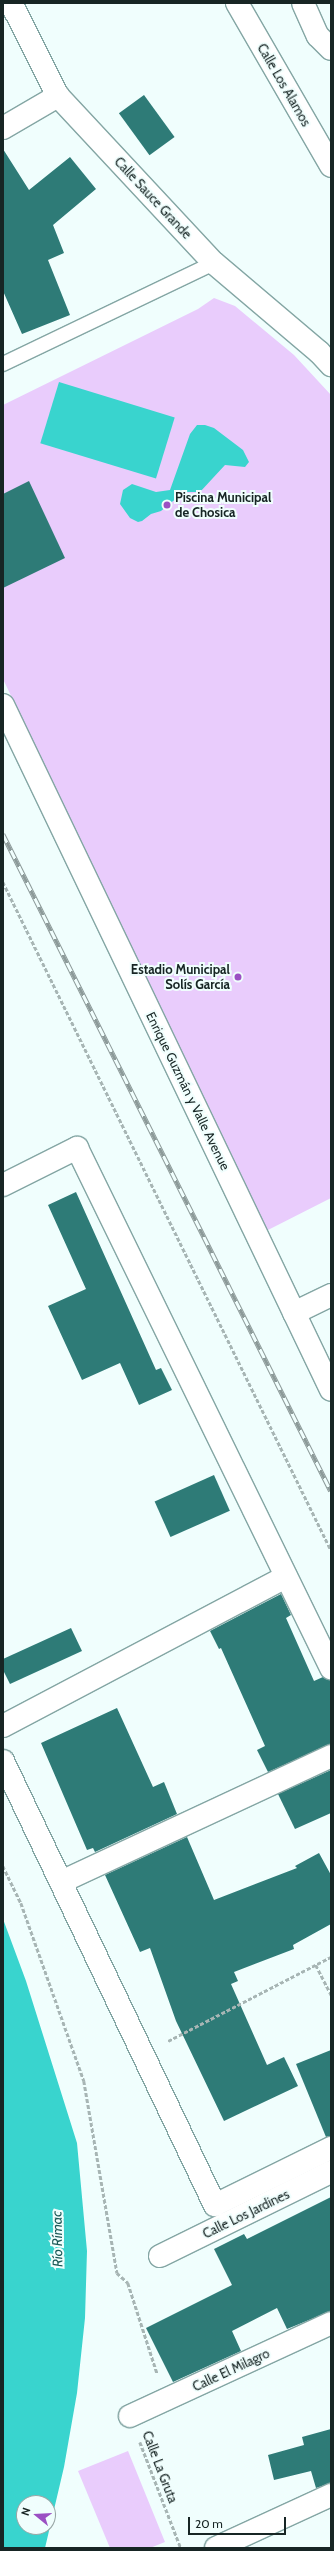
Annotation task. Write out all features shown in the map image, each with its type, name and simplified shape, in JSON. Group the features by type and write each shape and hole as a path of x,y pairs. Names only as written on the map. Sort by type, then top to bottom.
{"street":[{"name":"Calle Sauce Grande","path":"11,3 58,96 214,263 319,352 331,365"},
{"name":"Calle Los Alamos","path":"237,3 331,166"},
{"path":"303,3 318,36 331,49"},
{"path":"3,128 58,96"},
{"name":"Enrique Guzmán y Valle Avenue","path":"3,705 331,1390"},
{"path":"3,1185 77,1148 331,1668"},
{"path":"294,1313 331,1295"},
{"path":"3,1726 286,1576"},
{"path":"60,1882 331,1756"},
{"path":"3,1760 215,2205 331,2148"},
{"name":"Calle Los Jardines","path":"160,2256 331,2172"},
{"name":"Calle El Milagro","path":"130,2416 331,2324"},
{"path":"216,2548 331,2495"}],"lane":[{"path":"3,364 214,263"}],"path":[{"path":"3,882 331,1550"},
{"path":"3,1866 21,1903 84,2081 117,2273 128,2283 166,2400"},
{"path":"142,2054 331,1957"},
{"path":"316,1965 331,1996"},
{"name":"Calle La Gruta","path":"130,2416 181,2548"}],"shaded area":[{"path":"214,298 235,306 294,355 331,395 331,1198 266,1231 3,679 3,405 198,309"},
{"path":"128,2451 165,2542 150,2548 110,2548 78,2471"}],"water":[{"path":"59,382 175,417 156,479 40,443"},
{"path":"197,425 205,425 214,428 243,450 249,462 245,467 225,465 200,492 184,492 161,511 151,514 142,521 138,522 130,518 120,504 123,490 132,484 156,492 170,490 190,434"},
{"name":"Río Rímac","path":"3,1919 26,1981 77,2143 87,2251 85,2318 77,2393 64,2467 56,2501 56,2495 16,2495 16,2535 48,2535 45,2548 3,2548"}],"building":[{"path":"144,95 175,137 149,155 119,113"},
{"path":"3,149 29,190 70,157 96,189 53,225 64,253 48,260 70,315 22,334 3,291"},
{"path":"29,481 65,558 3,588 3,494"},
{"path":"76,1192 156,1370 161,1368 172,1390 139,1405 120,1363 82,1380 48,1306 86,1289 48,1205"},
{"path":"214,1475 230,1511 170,1537 155,1501"},
{"path":"281,1594 291,1615 286,1618 314,1681 323,1677 331,1680 331,1744 268,1772 257,1750 265,1746 221,1648 219,1649 210,1631"},
{"path":"71,1628 82,1651 10,1684 3,1670 3,1659"},
{"path":"117,1708 153,1787 164,1782 177,1814 95,1852 93,1848 87,1850 41,1743"},
{"path":"331,1770 331,1813 295,1829 278,1794"},
{"path":"187,1837 214,1900 297,1868 295,1866 319,1853 331,1875 331,1924 293,1945 294,1949 234,1972 238,1981 231,1984 267,2065 284,2057 298,2086 224,2121 176,2021 150,1948 140,1952 105,1875"},
{"path":"331,2050 331,2136 326,2137 296,2064"},
{"path":"331,2197 331,2311 287,2329 277,2308 232,2331 241,2351 173,2382 146,2328 232,2285 214,2249 244,2234 247,2239"},
{"path":"331,2429 331,2483 316,2488 311,2471 274,2480 268,2455 304,2445 302,2437"}],"railway":[{"path":"3,834 331,1491"}],"place":[{"name":"Piscina Municipal de Chosica","path":"167,505"},
{"name":"Estadio Municipal Solís García","path":"238,977"}]}
